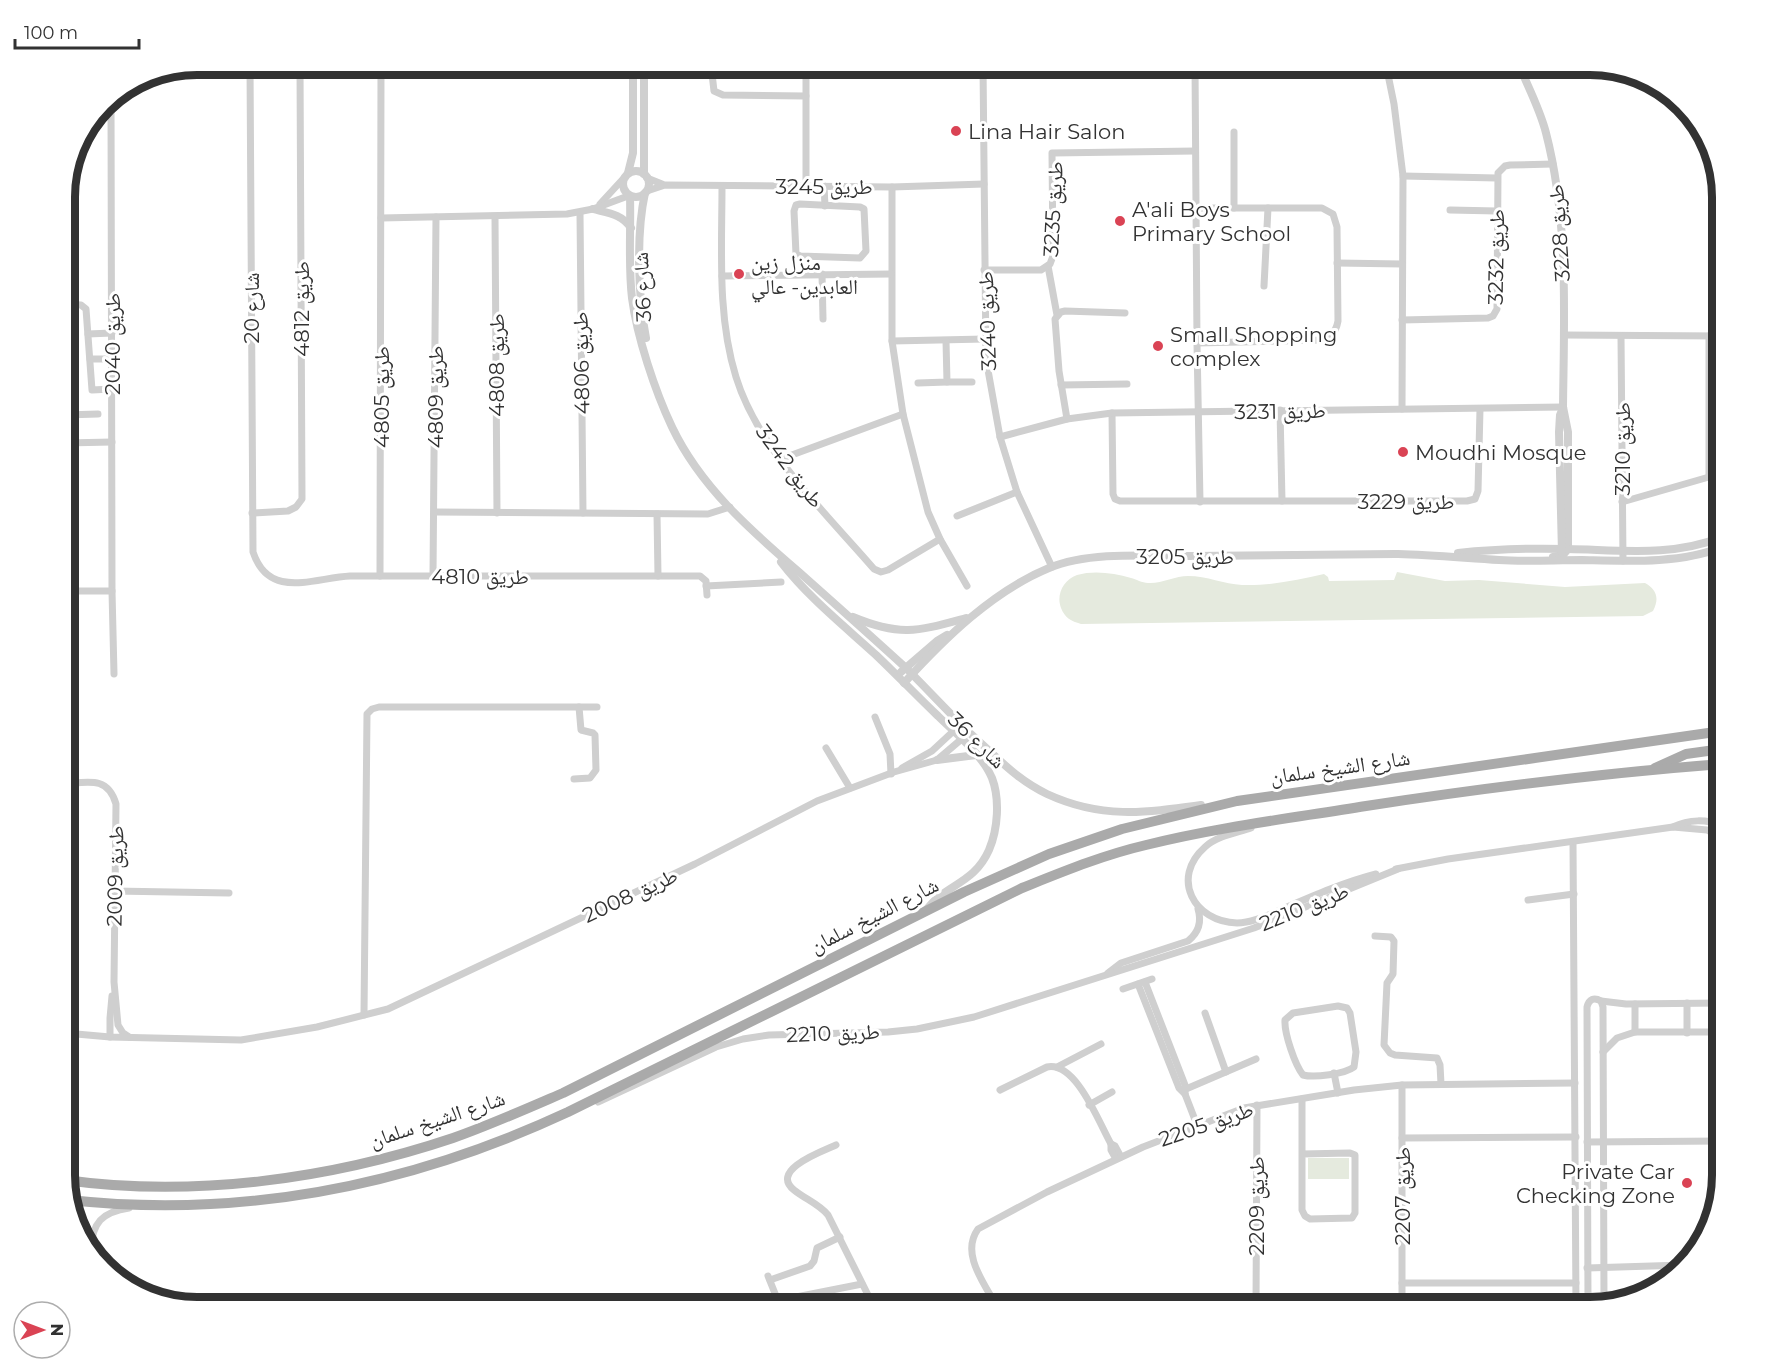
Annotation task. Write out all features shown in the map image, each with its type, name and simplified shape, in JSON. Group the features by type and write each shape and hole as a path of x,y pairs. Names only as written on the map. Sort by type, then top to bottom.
{"main road":[{"name":"شارع الشيخ سلمان","path":"75,1181 99,1185 163,1187 280,1178 372,1160 452,1138 507,1118 563,1093 927,909 1049,854 1122,829 1238,801 1712,732"},
{"path":"1652,770 1668,760 1686,754 1712,750"},
{"name":"شارع الشيخ سلمان","path":"78,1201 146,1206 265,1200 362,1184 458,1158 568,1112 965,915 1074,867 1145,845 1274,820 1452,793 1712,765"}],"street":[{"name":"شارع 20","path":"250,75 253,552"},
{"name":"طريق 4812","path":"252,513 288,511 296,507 302,498 300,75"},
{"name":"طريق 4805","path":"380,576 381,75"},
{"path":"629,196 623,188 633,153 633,75"},
{"path":"381,218 495,217 580,213 629,196 638,197 646,192 649,184 646,176 644,75"},
{"path":"712,75 714,91 723,95 806,96"},
{"path":"806,75 806,186"},
{"name":"طريق 3240","path":"983,75 985,339 990,388 1000,437 1017,492 1052,567"},
{"path":"1195,75 1200,502"},
{"path":"1388,75 1403,176 1402,410"},
{"name":"طريق 3228","path":"1523,75 1546,131 1559,196 1563,232 1563,407 1568,432 1564,551"},
{"name":"طريق 2040","path":"111,111 114,674"},
{"path":"1234,132 1234,208"},
{"name":"طريق 3235","path":"984,270 1041,270 1048,267 1053,256 1052,153 1195,151"},
{"name":"طريق 3232","path":"1402,320 1488,318 1495,314 1498,173 1505,166 1553,164"},
{"path":"593,209 610,195 626,176 636,171 646,176"},
{"name":"طريق 3245","path":"646,176 664,185"},
{"name":"طريق 3232","path":"1403,176 1497,178"},
{"name":"طريق 3245","path":"646,192 664,185 892,187 984,184"},
{"name":"طريق 3242","path":"722,186 723,276 727,338 736,378 750,411 768,442 874,569 881,572 888,570 940,539"},
{"path":"824,186 825,206"},
{"path":"892,187 892,340 903,414 928,512 940,539 967,586"},
{"name":"شارع 36","path":"646,192 640,233 641,297 654,380"},
{"name":"شارع 36","path":"629,196 632,299 640,336 654,380 666,415 682,446 705,480 770,547 908,671 988,770 995,788 996,820 989,849 972,874 935,900 927,909"},
{"path":"796,205 825,206 864,209 866,251 860,258 796,254 794,210 796,205"},
{"path":"1196,208 1322,208 1330,211 1337,222 1338,321 1329,337 1319,340 1197,343"},
{"path":"1264,286 1269,208"},
{"path":"593,209 618,216 631,228"},
{"path":"1450,210 1497,211"},
{"name":"طريق 4806","path":"580,213 583,513"},
{"name":"طريق 4808","path":"495,217 496,513"},
{"name":"طريق 4809","path":"433,576 436,218"},
{"path":"1337,263 1402,264"},
{"path":"1048,267 1057,315 1055,323 1067,419"},
{"path":"822,274 823,319"},
{"path":"723,276 891,274"},
{"path":"75,305 84,306 92,390 112,389"},
{"path":"1057,315 1065,311 1125,313"},
{"path":"88,334 112,333"},
{"path":"1564,335 1712,336"},
{"name":"طريق 3210","path":"1621,336 1623,556"},
{"path":"1708,336 1709,477"},
{"path":"892,340 985,339"},
{"path":"946,341 947,382"},
{"path":"90,359 112,359"},
{"path":"918,383 972,382"},
{"path":"1061,385 1127,384"},
{"name":"طريق 3231","path":"1000,437 1067,419 1112,413 1480,410 1563,407"},
{"path":"1280,410 1282,501"},
{"name":"طريق 3229","path":"1112,413 1113,494 1115,499 1120,501 1472,500 1479,491 1480,410"},
{"path":"75,415 98,414"},
{"path":"781,459 903,414"},
{"path":"75,443 112,442"},
{"path":"1623,502 1712,476"},
{"path":"957,516 1017,492"},
{"path":"434,512 708,514 730,507"},
{"path":"657,514 658,576"},
{"name":"طريق 3205","path":"908,671 969,618 1028,578 1052,567 1102,556 1439,555 1501,560 1574,560 1665,551 1712,541"},
{"name":"شارع 36","path":"770,547 792,576 817,602 904,683 956,728 968,732 1005,768 1025,782 1070,803 1098,811 1124,813 1238,801"},
{"name":"طريق 3205","path":"1439,555 1491,549 1564,551 1667,559 1712,551"},
{"path":"1535,560 1564,551 1574,560"},
{"name":"طريق 4810","path":"253,552 264,573 270,578 285,583 341,577 380,576 700,576 705,579 706,586"},
{"path":"707,595 706,586 781,582"},
{"path":"75,591 112,591"},
{"path":"847,615 891,629 910,631 925,630 969,618"},
{"path":"897,675 908,671"},
{"path":"904,683 908,671"},
{"path":"364,1015 367,714 379,707 597,707"},
{"path":"574,779 590,778 596,770 595,735 579,727 579,707"},
{"path":"874,717 890,754 892,773"},
{"name":"طريق 2008","path":"892,773 933,751 956,728"},
{"name":"طريق 2008","path":"130,1038 241,1040 317,1027 388,1009 695,864 817,801 892,773 937,760 968,732"},
{"path":"826,747 850,788"},
{"path":"937,760 976,755"},
{"name":"طريق 2009","path":"75,783 93,782 107,788 116,804 114,981 118,1025 130,1038"},
{"name":"طريق 2210","path":"1106,974 1121,963 1188,941 1195,935 1200,918 1189,889 1188,878 1198,855 1217,839 1274,820"},
{"path":"1673,827 1694,821 1712,822"},
{"path":"1673,827 1707,830 1712,833"},
{"name":"طريق 2210","path":"1198,909 1207,916 1223,922 1239,923 1254,920 1350,881 1398,869 1448,859 1673,827"},
{"path":"1573,842 1576,1297"},
{"name":"طريق 2210","path":"568,1112 609,1098 729,1043 769,1035 860,1034 917,1029 974,1017 1254,928 1398,869"},
{"path":"114,891 229,893"},
{"path":"1528,900 1574,894"},
{"path":"1375,936 1392,937 1394,940 1393,974 1387,983 1384,1045 1390,1053 1395,1055 1437,1058 1440,1062 1441,1084"},
{"name":"طريق 2009","path":"110,1037 114,981"},
{"path":"1123,989 1145,982 1150,1006 1179,1088 1186,1091 1256,1059"},
{"path":"1588,1297 1588,1002 1592,999 1635,1004 1712,1003"},
{"path":"1601,1001 1603,1006 1604,1296"},
{"path":"1687,1003 1687,1033"},
{"path":"1635,1004 1635,1032"},
{"path":"1338,1006 1347,1008 1352,1019 1356,1062 1350,1070 1334,1073 1309,1077 1300,1072 1285,1028 1285,1020 1288,1016 1293,1013 1338,1006"},
{"path":"1204,1013 1226,1072"},
{"path":"1603,1052 1617,1038 1635,1032 1712,1032"},
{"path":"75,1034 130,1038"},
{"path":"1000,1090 1047,1068 1057,1067 1101,1044"},
{"path":"1057,1067 1075,1079 1111,1144 1111,1150 1118,1158"},
{"path":"1334,1073 1338,1093"},
{"name":"طريق 2205","path":"991,1297 973,1262 970,1245 978,1229 1118,1158 1232,1111 1257,1105 1402,1085 1575,1083"},
{"name":"طريق 2207","path":"1402,1085 1402,1297"},
{"path":"1186,1091 1197,1125"},
{"path":"1089,1104 1112,1092"},
{"path":"1302,1099 1302,1154 1302,1210 1310,1219 1352,1218 1355,1213 1355,1155 1350,1153 1302,1154"},
{"name":"طريق 2209","path":"1256,1297 1257,1105"},
{"path":"1402,1138 1576,1137"},
{"path":"1587,1142 1712,1141"},
{"path":"836,1144 791,1168 788,1177 793,1190 824,1210 840,1237 868,1297"},
{"path":"92,1237 96,1224 102,1218 119,1209 146,1206"},
{"path":"777,1297 769,1278 807,1268 814,1261 817,1248 840,1237"},
{"path":"1587,1268 1671,1265"},
{"path":"1402,1283 1576,1283"},
{"path":"798,1297 862,1284"}],"shaded area":[{"path":"1397,572 1445,581 1479,580 1565,587 1645,583 1656,594 1656,602 1653,611 1643,616 1081,624 1066,617 1059,598 1068,580 1077,575 1090,573 1118,575 1148,583 1188,576 1235,584 1263,585 1324,574 1329,581 1394,580"},
{"path":"1308,1158 1349,1158 1349,1179 1308,1179"}],"place":[{"name":"Lina Hair Salon","path":"956,131"},
{"name":"A'ali Boys Primary School","path":"1120,221"},
{"name":"منزل زين العابدين- عالي","path":"739,274"},
{"name":"Small Shopping complex","path":"1158,346"},
{"name":"Moudhi Mosque","path":"1403,452"},
{"name":"Private Car Checking Zone","path":"1687,1183"}]}
